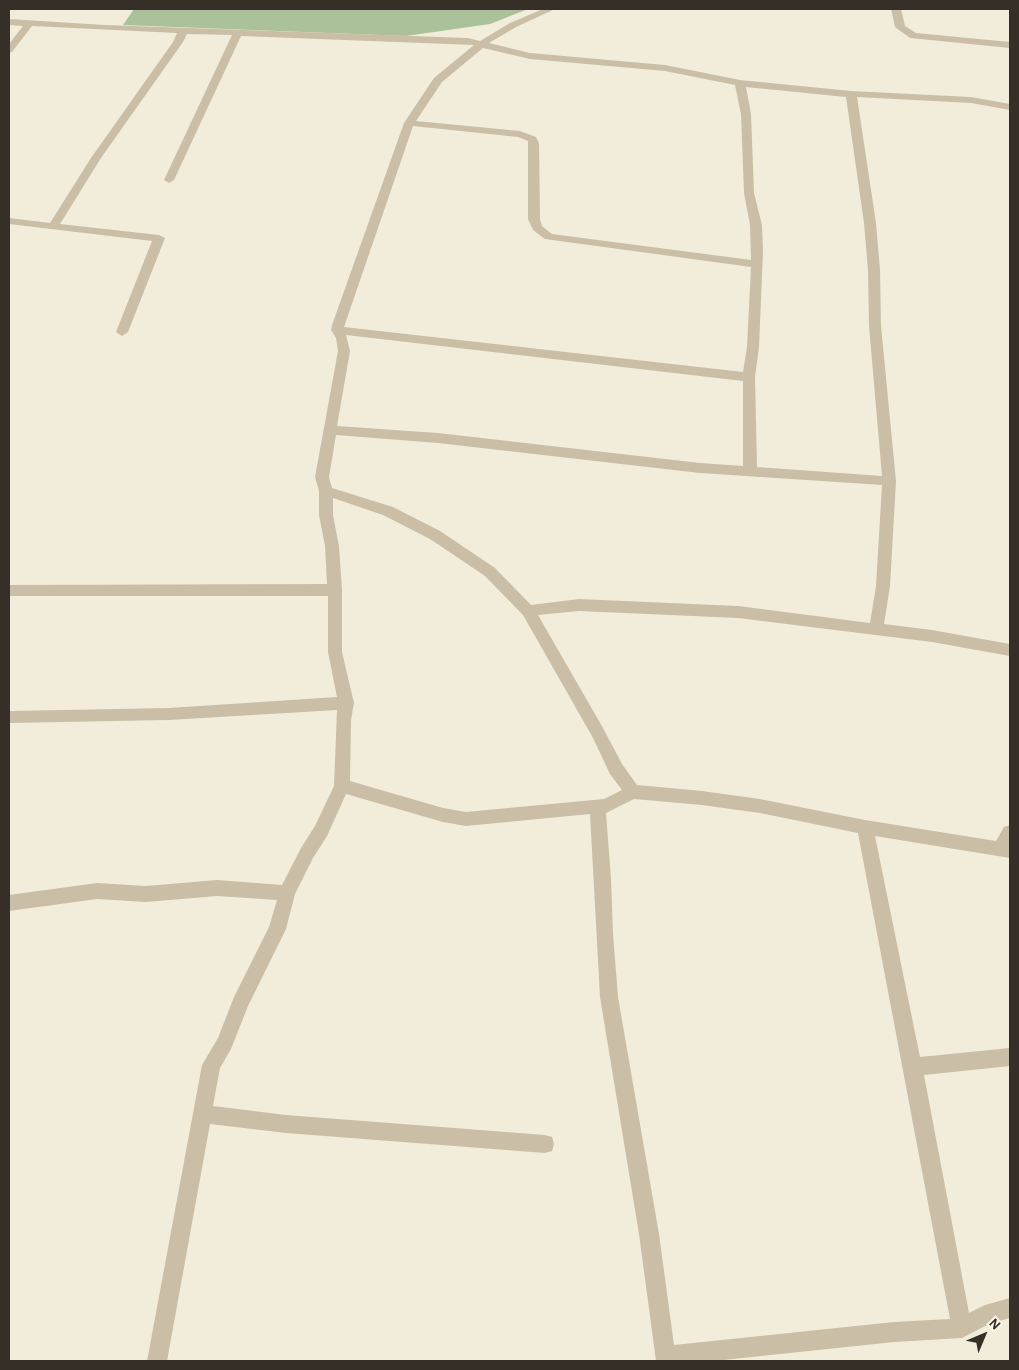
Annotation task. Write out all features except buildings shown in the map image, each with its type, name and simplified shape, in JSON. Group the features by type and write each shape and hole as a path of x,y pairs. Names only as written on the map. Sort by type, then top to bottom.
{"street":[{"path":"337,330 409,123 438,80 482,43 513,25 550,9"},
{"path":"896,9 898,11 900,27 913,36 1010,45"},
{"path":"9,22 482,43 509,52 530,56 665,68 740,83 851,94 963,99 1010,107"},
{"path":"9,50 30,23"},
{"path":"53,227 96,158 178,42 183,31"},
{"path":"169,180 238,32"},
{"path":"740,83 746,114 749,185 756,225 757,264 753,347 749,377 750,472"},
{"path":"851,94 870,223 874,270 875,326 889,481 884,570 876,629"},
{"path":"409,123 520,134 532,139 534,143 534,219 538,228 549,236 757,264"},
{"path":"9,221 159,238 122,332"},
{"path":"337,330 749,377"},
{"path":"157,1361 211,1065 225,1043 240,1003 278,929 287,893 307,853 321,831 342,786 343,720 346,703 335,652 335,590 332,546 326,516 326,491 322,477 344,351 342,338 337,330"},
{"path":"329,430 438,438 662,464 889,481"},
{"path":"326,491 388,511 435,535 490,572 528,611 598,733 616,769 633,792"},
{"path":"9,590 335,590"},
{"path":"528,611 550,606 579,605 738,612 876,629 1010,650"},
{"path":"9,717 169,714 346,703"},
{"path":"342,786 443,815 466,819 598,807 610,805 633,792 702,798 760,806 865,827 1005,850 1010,832"},
{"path":"598,807 609,997 649,1234 666,1359 894,1332 962,1328 984,1315 1010,1308"},
{"path":"865,827 913,1067 962,1328"},
{"path":"9,903 97,891 146,894 217,888 287,893"},
{"path":"913,1067 1010,1057"},
{"path":"203,1114 286,1124 545,1144"}],"green space":[{"path":"134,9 528,9 490,24 406,36 123,25"}]}
